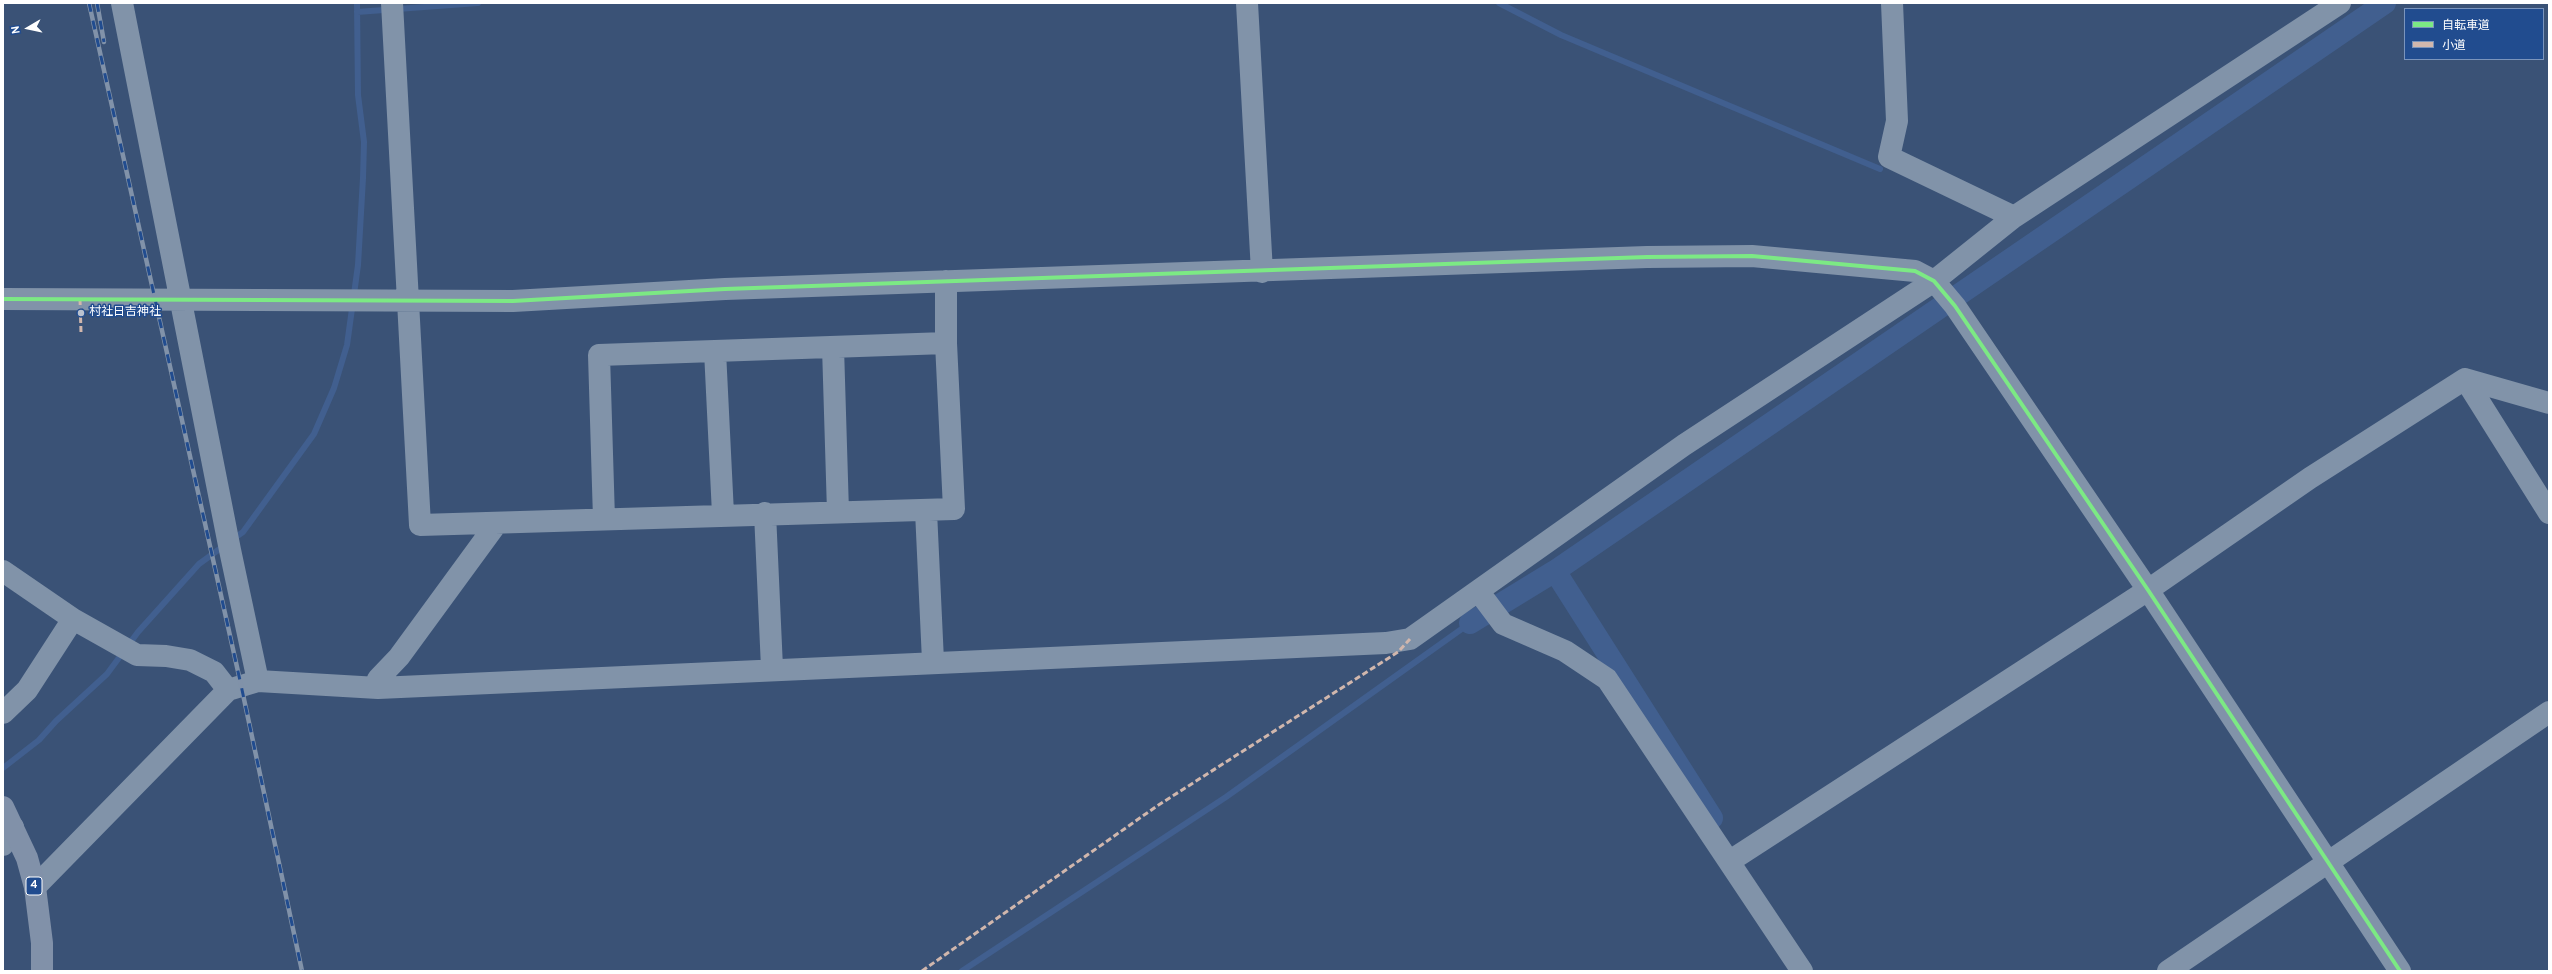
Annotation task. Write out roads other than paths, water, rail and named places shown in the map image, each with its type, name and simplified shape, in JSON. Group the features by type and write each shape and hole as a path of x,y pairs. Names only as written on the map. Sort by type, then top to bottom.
{"main road":[{"name":"4","path":"3,807 8,836 27,858 35,887 42,943 42,971"}],"street":[{"path":"122,3 230,550 258,681"},
{"path":"392,3 420,525 497,524 723,514 926,511 954,509 946,343 946,281"},
{"path":"1247,3 1262,272"},
{"path":"1892,3 1898,121 1889,157 2014,217"},
{"path":"35,887 228,690 258,681 378,688 772,668 1386,642 1410,639 1479,592 1684,445 1934,281 2014,217 2340,3"},
{"path":"3,299 155,301 181,298 407,302 513,301 946,281 1262,272 1639,257 1752,256 1915,271 1934,281 1955,306 2148,590 2326,862 2400,971"},
{"path":"604,519 599,355 946,343"},
{"path":"833,347 838,512"},
{"path":"715,351 723,514"},
{"path":"1730,861 2148,590 2310,478 2465,379 2549,403"},
{"path":"2465,379 2549,513"},
{"path":"926,511 933,661"},
{"path":"765,513 772,668"},
{"path":"378,688 378,679 399,657 497,524"},
{"path":"3,571 73,619 137,655 166,656 190,660 214,672 228,690"},
{"path":"1479,592 1503,624 1565,651 1607,679 1730,861 1802,971"},
{"path":"3,713 27,690 73,619"},
{"path":"2168,971 2326,862 2549,712"}],"waterway":[{"path":"233,539 243,532 314,434 334,388 347,345 358,265 363,178 364,142 358,95 357,3"},
{"path":"357,12 478,3"},
{"path":"1499,3 1561,35 1880,169"},
{"path":"1470,623 1555,571 2385,3"},
{"path":"3,768 39,740 56,721 107,674 138,632 199,564 225,545"},
{"path":"1555,571 1712,818"},
{"path":"962,971 1226,797 1470,623"}],"railway":[{"path":"89,3 241,685 302,971"},
{"path":"97,3 104,42"}],"place":[{"name":"村社日吉神社","path":"81,313"}]}
